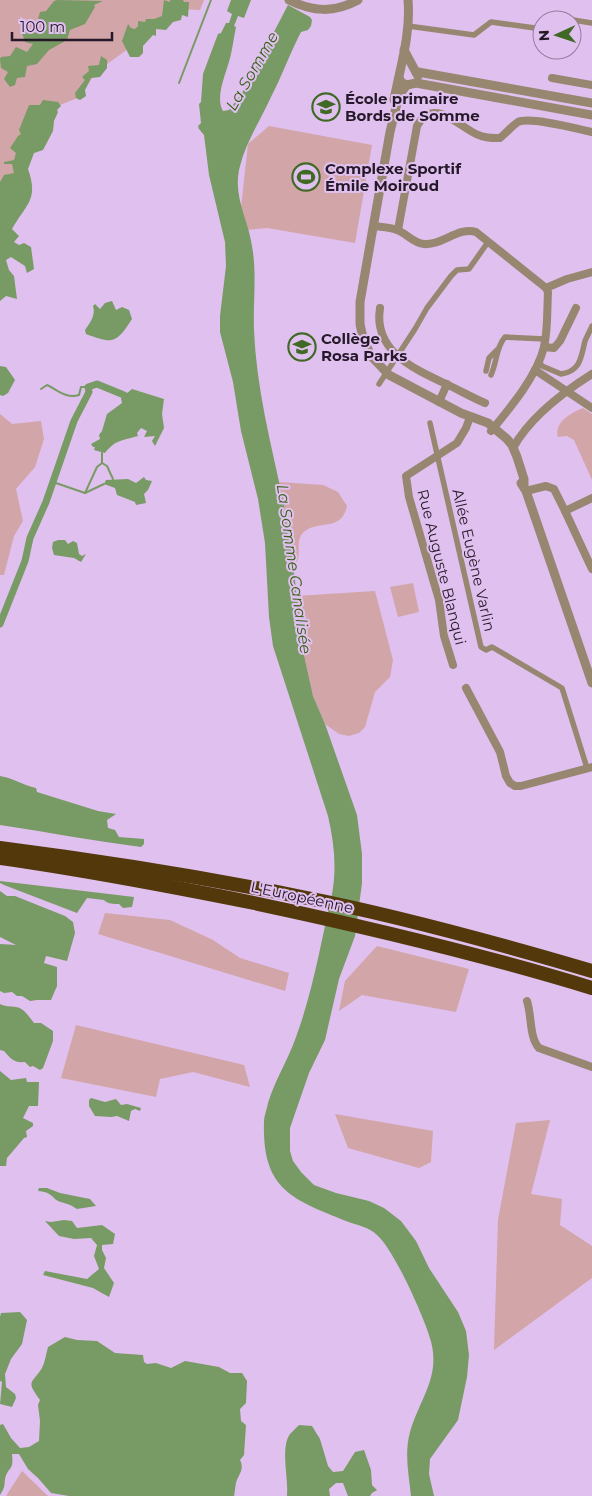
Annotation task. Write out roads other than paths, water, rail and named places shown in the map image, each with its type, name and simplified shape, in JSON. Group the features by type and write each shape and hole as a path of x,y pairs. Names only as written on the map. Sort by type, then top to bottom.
{"highway":[{"name":"L'Européenne","path":"0,848 177,874 303,897 386,916 592,971"},
{"name":"L'Européenne","path":"0,858 132,879 382,931 592,988"}],"street":[{"path":"290,0 314,10 334,10 358,0"},
{"path":"390,132 389,124 408,26 408,0"},
{"path":"408,26 474,35 491,22 532,28"},
{"path":"404,50 418,77 399,95 390,132 360,302 360,324 363,338 371,356 394,378 492,429 513,448 524,479 525,489"},
{"path":"592,102 416,70 406,66 400,74 402,83 592,115"},
{"path":"552,78 592,85"},
{"path":"398,230 417,126 428,113 440,113 478,135 488,138 500,138 518,122 524,120 592,132"},
{"path":"374,226 398,230 425,244 471,231 476,232 546,288 548,292 544,343 539,361 535,370 492,429"},
{"path":"379,384 427,308 451,276 457,270 469,269 488,242"},
{"path":"546,288 567,279 592,272"},
{"path":"380,308 378,320 382,332 397,357 407,365 484,403"},
{"path":"488,373 489,358 497,350 505,337 544,343 554,348 560,341 576,308"},
{"path":"539,361 542,366 561,374 573,369 581,361 585,342 592,326"},
{"path":"535,370 592,408"},
{"path":"513,448 525,429 567,391 592,374"},
{"path":"440,402 447,384"},
{"name":"Rue Auguste Blanqui","path":"453,665 444,636 439,600 427,562 406,476 457,443 470,417"},
{"name":"Allée Eugène Varlin","path":"430,424 480,646 486,650 492,647 562,688 590,767"},
{"path":"504,440 525,489 592,683"},
{"path":"525,489 546,486 554,489 592,569"},
{"path":"566,511 592,498"},
{"path":"466,688 500,752 510,784 521,786 590,767"},
{"path":"527,1001 534,1042 539,1048 592,1067"}],"waterway":[{"path":"179,83 211,0"},
{"path":"0,624 25,561 30,538 46,502 74,421 89,392 88,387 97,384 124,395"},
{"path":"41,389 47,385 66,395 74,396 79,395 81,387 88,387"},
{"path":"102,453 102,463 107,466 113,479"},
{"path":"85,493 97,467 102,463"},
{"path":"53,482 85,493 104,484"}],"place":[{"name":"École primaire Bords de Somme","path":"326,107"},
{"name":"Complexe Sportif Émile Moiroud","path":"306,177"},
{"name":"Collège Rosa Parks","path":"302,347"}],"water label":[{"name":"La Somme","path":"252,71"},
{"name":"La Somme Canalisée","path":"294,569"}]}
